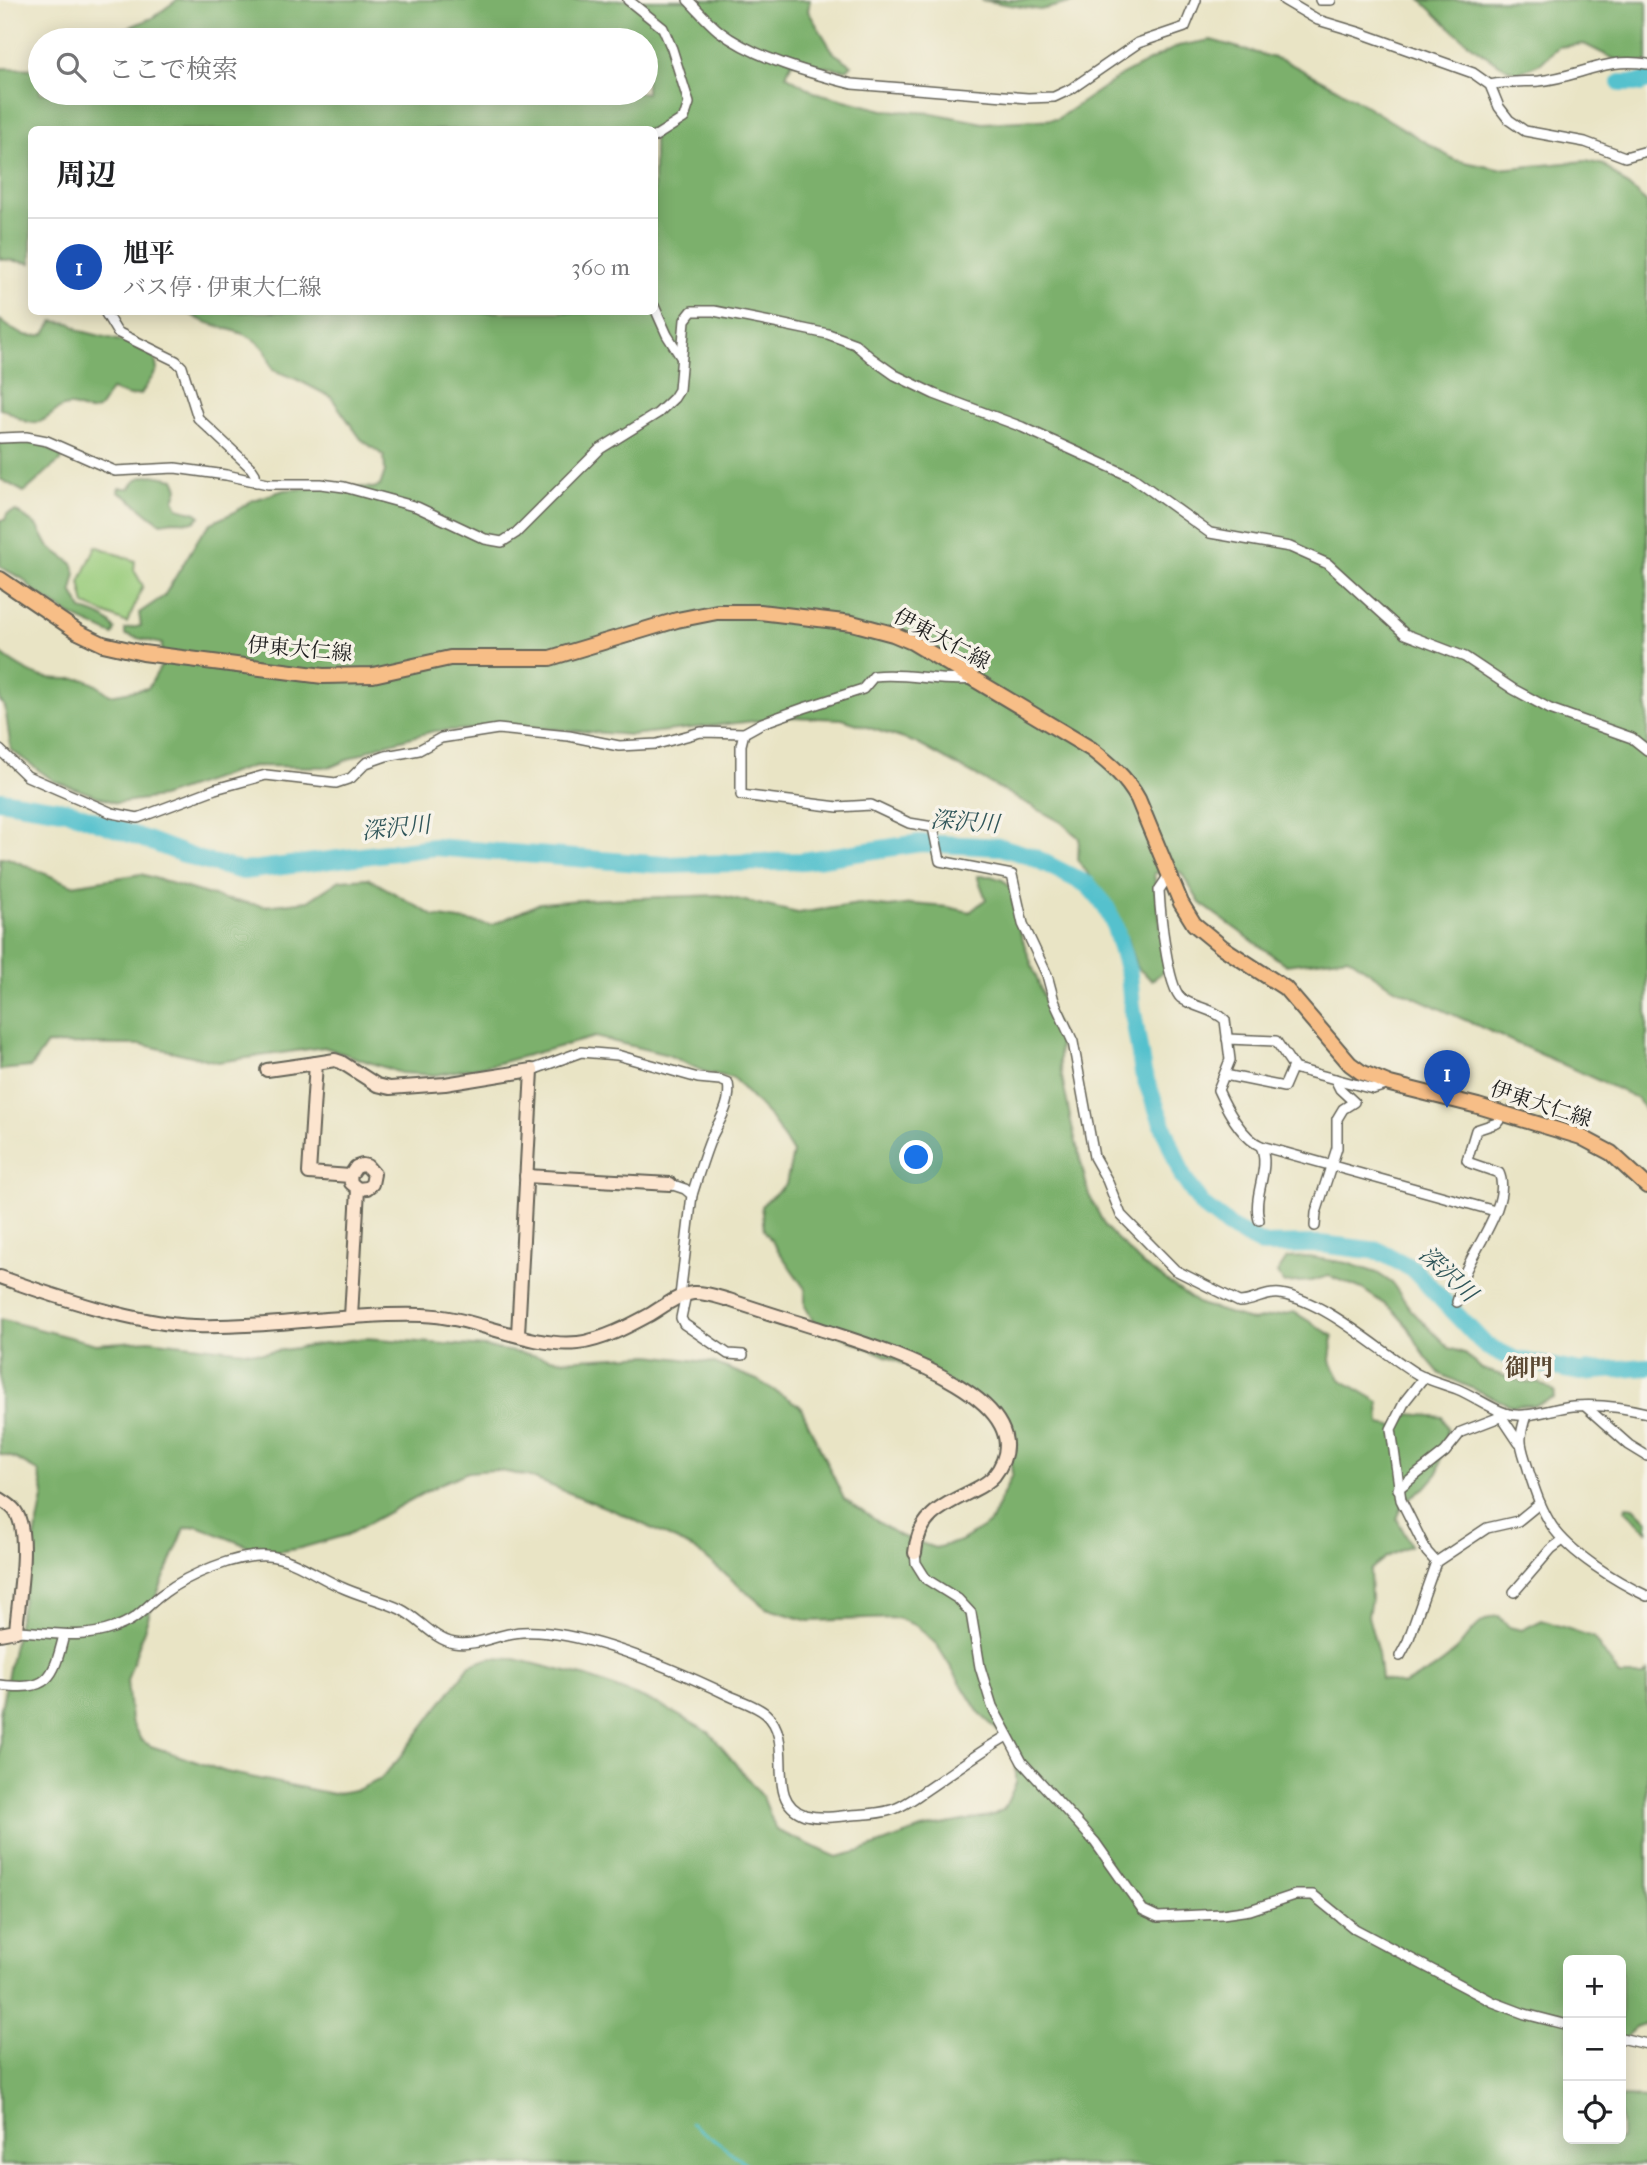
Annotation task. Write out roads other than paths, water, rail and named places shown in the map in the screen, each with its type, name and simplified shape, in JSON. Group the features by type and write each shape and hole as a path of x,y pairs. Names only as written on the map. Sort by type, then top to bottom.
{"main road":[{"name":"伊東大仁線","path":"0,579 78,632 103,643 143,653 323,676 373,675 450,658 550,658 622,635 717,612 801,615 872,627 912,642 976,679 1091,749 1122,775 1138,799 1186,913 1194,924 1222,947 1285,988 1350,1064 1390,1084 1559,1129 1595,1144 1622,1161 1647,1186"}],"street":[{"path":"628,0 663,28 689,103 684,118 658,134"},
{"path":"688,0 719,31 744,47 775,61 831,79 852,84 1028,99 1054,97 1071,89 1138,43 1185,27 1196,0"},
{"path":"1284,0 1318,20 1473,73 1490,85 1504,114 1525,131 1585,142 1625,157 1647,151"},
{"path":"1320,0 1331,0"},
{"path":"1490,85 1506,81 1540,81 1600,65 1627,61 1647,64"},
{"path":"0,438 26,437 47,441 115,471 175,468 256,482 344,487 417,507 485,539 502,542 516,534 600,449 669,405 679,390 685,320 692,311 714,311 828,334 855,344 895,374 934,394 1021,427 1132,477 1210,533 1290,547 1328,564 1405,634 1465,657 1513,689 1550,709 1632,738 1647,750"},
{"path":"107,315 117,332 183,367 198,418 251,468 256,482"},
{"path":"658,315 682,358"},
{"path":"0,750 27,776 112,813 138,818 215,789 266,775 336,783 351,778 366,763 419,750 441,738 498,729 569,736 619,746 657,744 701,732 744,733 772,719 863,689 874,676 888,674 955,681 976,679"},
{"path":"744,733 741,745 741,794 838,807 871,805 909,822 933,827 938,859 971,869 1012,875 1023,924 1047,975 1054,1001 1073,1042 1094,1157 1121,1215 1175,1270 1238,1302 1280,1294 1306,1303 1340,1321 1424,1377 1458,1390 1499,1414 1519,1443 1540,1503 1563,1540 1606,1572 1647,1596"},
{"path":"1169,875 1158,890 1172,986 1182,999 1222,1017 1226,1024 1230,1060 1218,1085 1221,1098 1250,1139 1261,1146 1495,1211"},
{"path":"1225,1074 1284,1087 1293,1068 1293,1064 1276,1041 1227,1039"},
{"path":"267,1070 341,1062 377,1085 390,1088 445,1084 532,1070 581,1052 617,1055 698,1078 728,1083 730,1091 722,1119 713,1135 692,1195 681,1318 684,1324 728,1353 744,1355"},
{"path":"316,1063 309,1173 350,1176"},
{"path":"1293,1068 1373,1089 1390,1084"},
{"path":"518,1334 532,1070"},
{"path":"1315,1226 1316,1213 1337,1148 1337,1119 1343,1109 1354,1101 1340,1089 1335,1079"},
{"path":"1457,1302 1464,1275 1486,1236 1495,1211 1501,1176 1496,1171 1467,1160 1476,1130 1497,1123 1505,1114"},
{"path":"1259,1220 1259,1191 1265,1160 1261,1146"},
{"path":"362,1165 374,1174 372,1184 368,1188 358,1189 351,1183 350,1176 356,1167 362,1165"},
{"path":"526,1176 670,1184 685,1189 692,1195"},
{"path":"351,1318 358,1189"},
{"path":"0,1277 111,1310 166,1323 237,1325 421,1315 444,1317 562,1343 596,1340 644,1318 683,1295 708,1294 889,1352 943,1375 989,1408 998,1420 1005,1450 1000,1467 992,1479 930,1516 917,1535 916,1563 926,1578 958,1599 971,1613 984,1679 992,1706 1007,1736 1028,1770 1095,1842 1137,1904 1152,1915 1165,1917 1250,1910 1296,1895 1313,1895 1355,1929 1493,2002 1563,2024"},
{"path":"1424,1377 1405,1401 1391,1429 1398,1489 1410,1521 1427,1552 1436,1562"},
{"path":"1398,1489 1445,1452 1461,1432 1499,1414 1526,1415 1585,1406 1626,1408 1647,1413"},
{"path":"1585,1406 1629,1445 1647,1456"},
{"path":"1519,1443 1526,1415"},
{"path":"0,1499 16,1510 23,1527 16,1631"},
{"path":"1400,1656 1408,1641 1436,1562 1487,1528 1518,1521 1540,1503"},
{"path":"1514,1592 1551,1549 1563,1540"},
{"path":"0,1634 16,1631 89,1634 112,1629 140,1616 162,1594 183,1581 224,1563 267,1556 306,1569 339,1586 400,1609 440,1638 453,1643 471,1643 522,1632 569,1636 644,1659 720,1691 765,1713 775,1724 781,1738 783,1792 791,1807 805,1815 830,1818 892,1810 1007,1736"},
{"path":"0,1685 27,1688 43,1682 54,1668 64,1635"},
{"path":"1626,2039 1647,2044"}],"waterway":[{"path":"1620,83 1640,83 1647,80"},
{"name":"深沢川","path":"0,800 69,811 200,860 243,871 434,847 665,865 803,861 920,843 1001,847 1033,857 1088,885 1105,905 1114,924 1129,975 1143,1073 1183,1177 1202,1205 1233,1229 1264,1245 1320,1244 1379,1251 1413,1269 1486,1346 1514,1359 1580,1372 1647,1367"},
{"path":"691,2123 748,2165"}],"place":[{"name":"旭平","path":"1447,1108"}],"district":[{"name":"御門","path":"1529,1368"}]}
